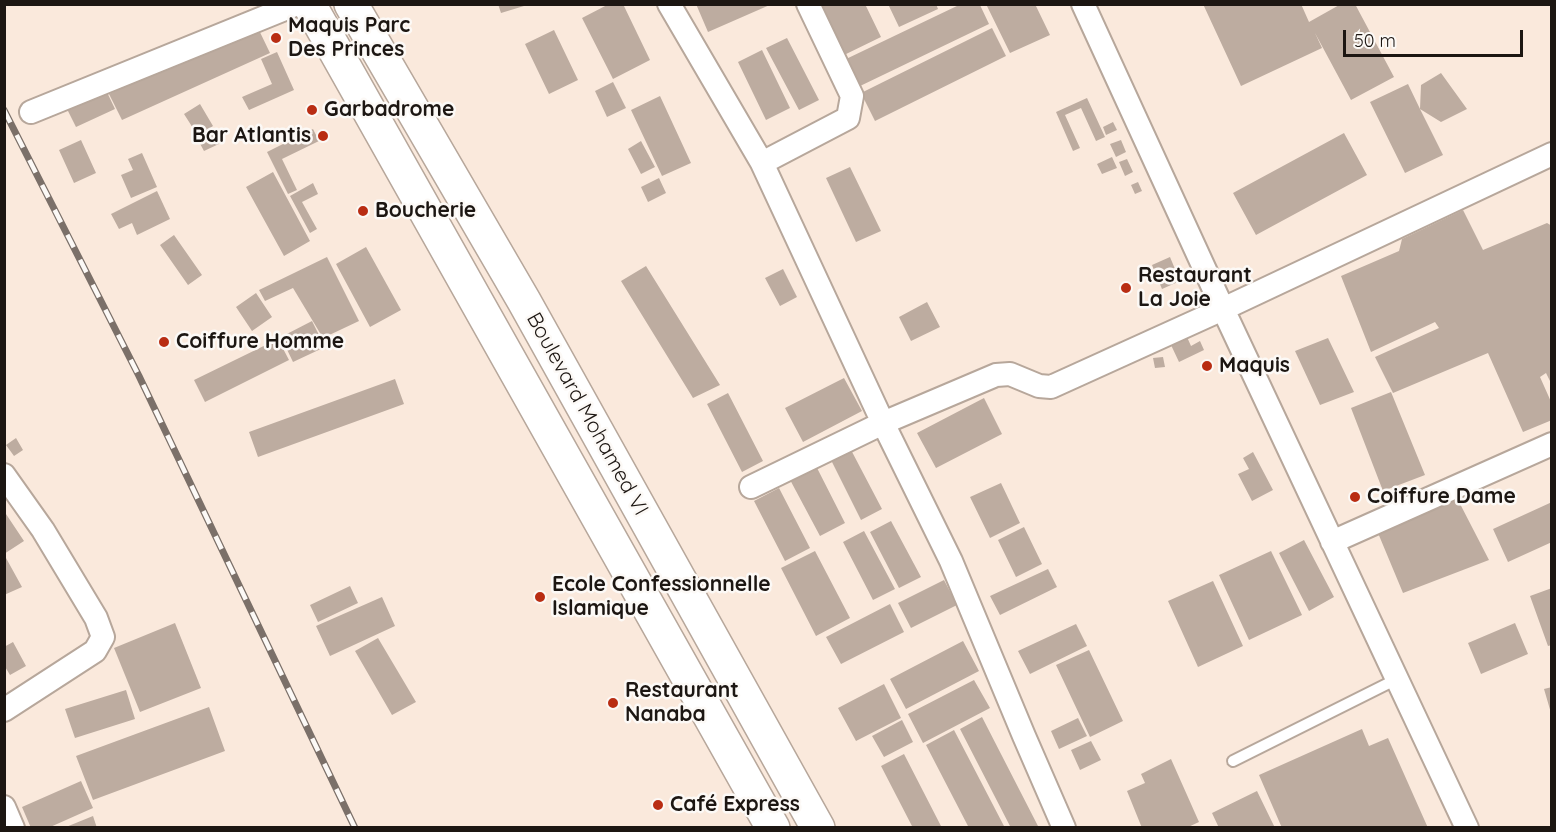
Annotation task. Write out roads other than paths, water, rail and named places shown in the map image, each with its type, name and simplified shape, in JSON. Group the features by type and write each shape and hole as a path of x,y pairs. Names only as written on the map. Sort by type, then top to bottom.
{"main road":[{"name":"Boulevard Mohamed VI","path":"309,4 774,828"},
{"name":"Boulevard Mohamed VI","path":"351,4 524,301 818,828"}],"street":[{"path":"31,112 297,4"},
{"path":"669,4 762,163 883,423 951,561 1064,828"},
{"path":"762,163 848,118 852,96 808,4"},
{"path":"1083,4 1223,309 1467,828"},
{"path":"751,487 883,423 996,375 1010,374 1039,386 1051,387 1223,309 1551,154"},
{"path":"1332,542 1551,444"},
{"path":"4,475 11,500 44,530 96,618 103,637 95,651 4,710"},
{"path":"4,807 13,828"}],"lane":[{"path":"1233,761 1397,679"}],"railway":[{"path":"4,110 139,376 355,828"}],"place":[{"name":"Maquis Parc Des Princes","path":"276,38"},
{"name":"Garbadrome","path":"312,110"},
{"name":"Bar Atlantis","path":"323,136"},
{"name":"Boucherie","path":"363,211"},
{"name":"Restaurant La Joie","path":"1126,288"},
{"name":"Coiffure Homme","path":"164,342"},
{"name":"Maquis","path":"1207,366"},
{"name":"Coiffure Dame","path":"1355,497"},
{"name":"Ecole Confessionnelle Islamique","path":"540,597"},
{"name":"Restaurant Nanaba","path":"613,703"},
{"name":"Café Express","path":"658,805"}]}
